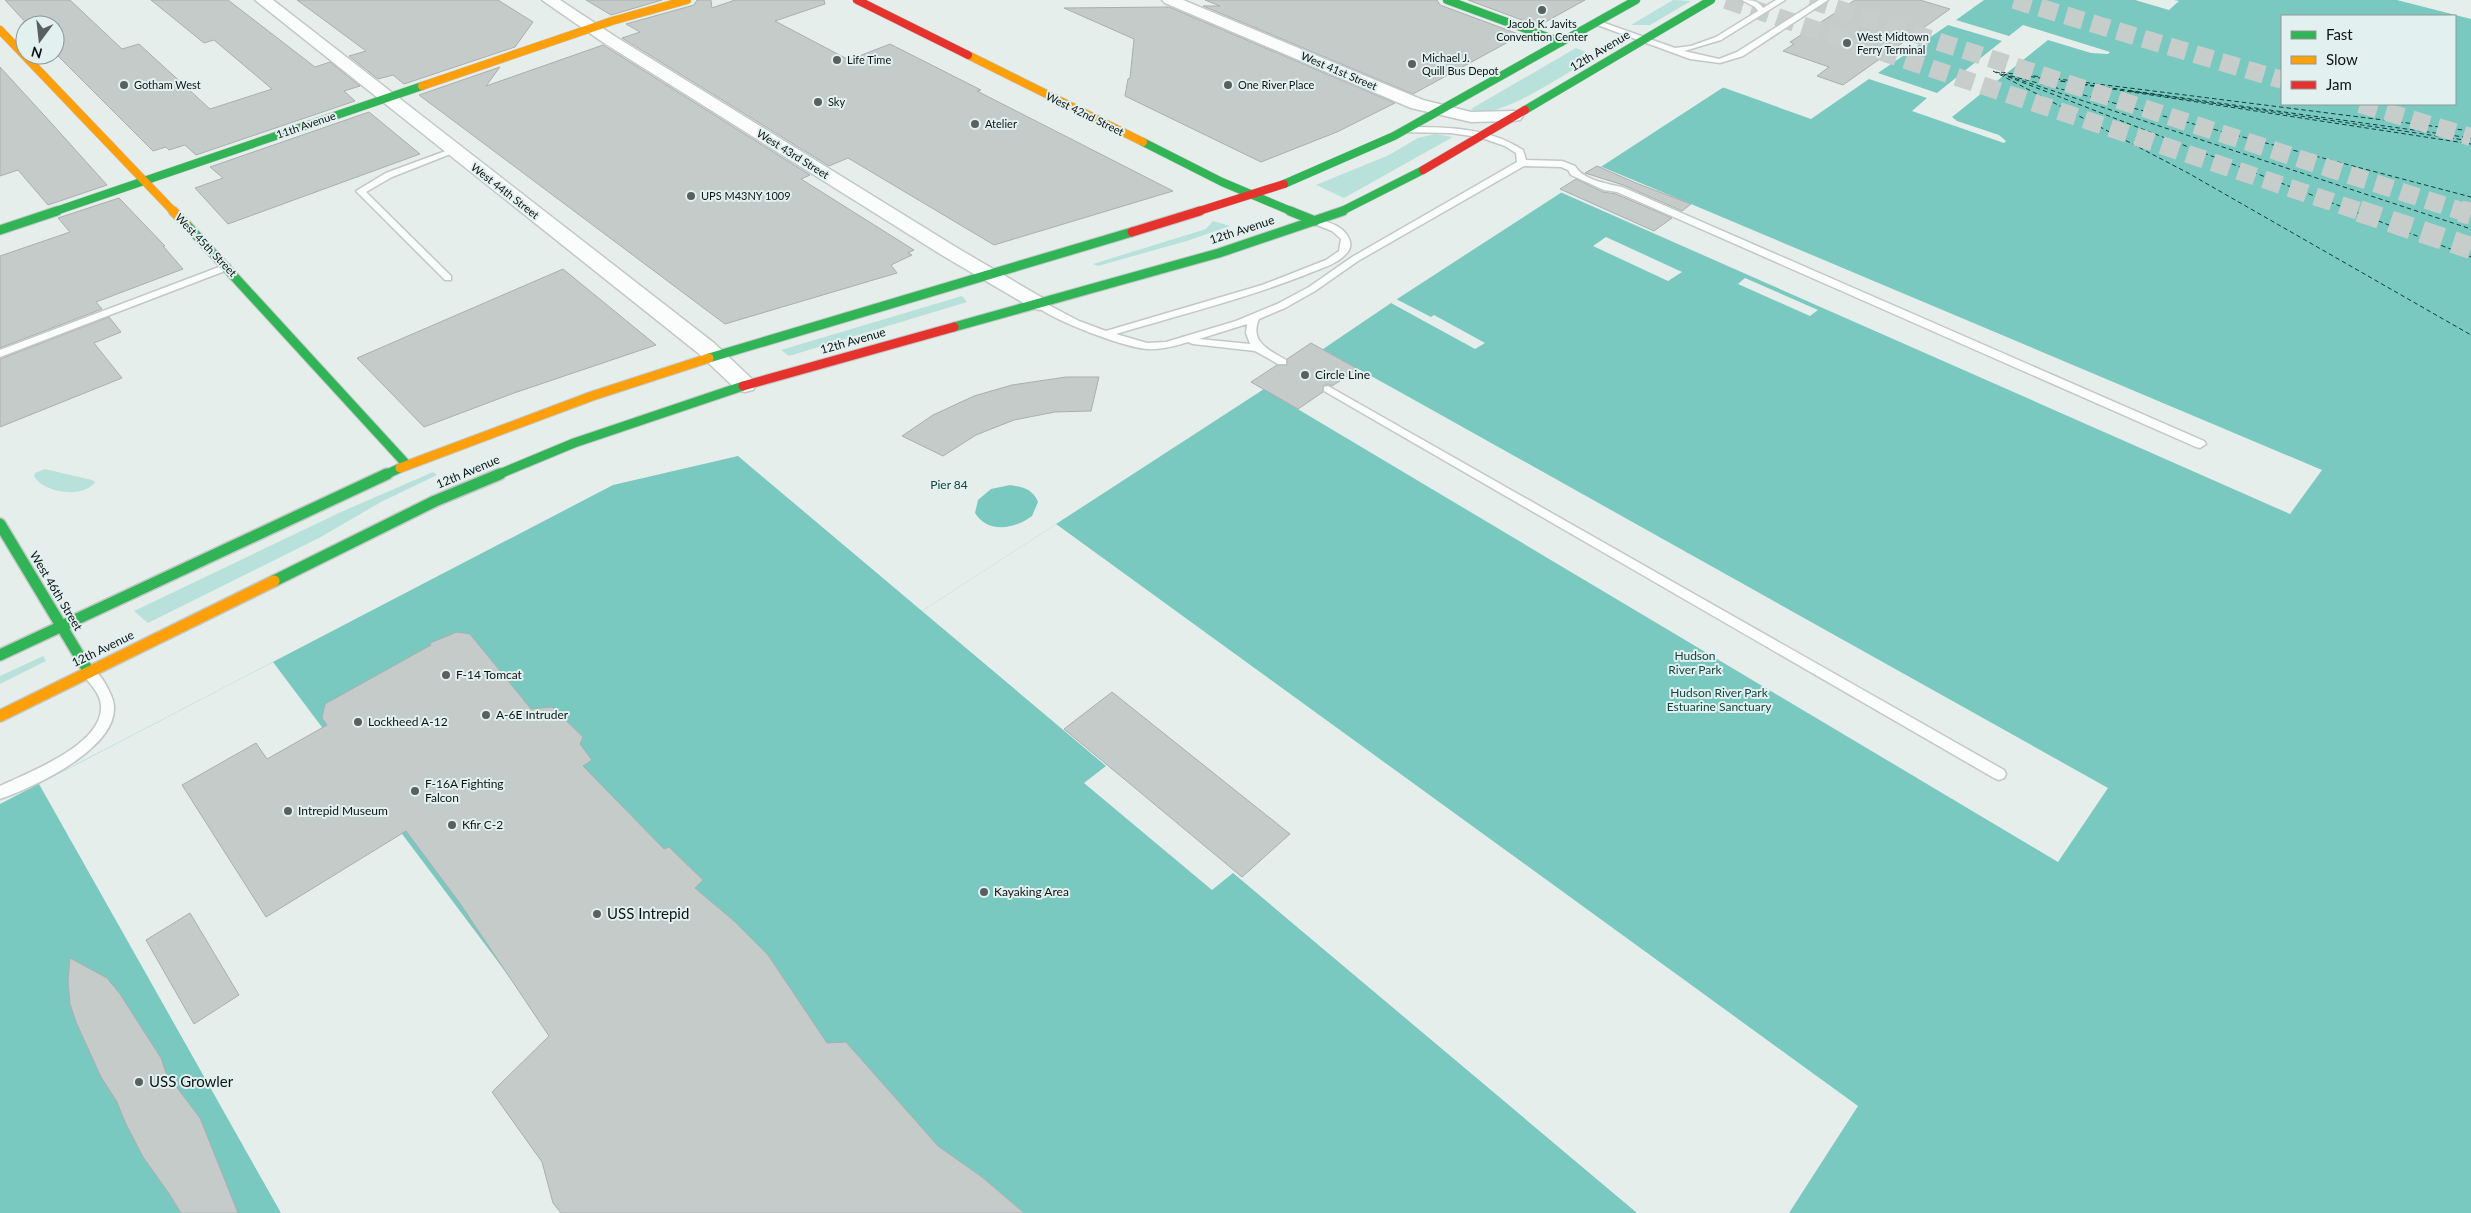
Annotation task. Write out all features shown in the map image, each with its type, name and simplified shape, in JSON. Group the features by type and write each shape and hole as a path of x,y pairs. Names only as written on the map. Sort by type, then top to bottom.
{"main road":[{"name":"11th Avenue","path":"612,21 661,0"},
{"name":"11th Avenue","path":"0,230 612,21 687,0"},
{"name":"West 42nd Street","path":"857,0 1214,178 1315,221"},
{"path":"1447,0 1560,42"},
{"name":"12th Avenue","path":"0,655 407,465 565,404 715,356 1252,195 1336,163 1440,111 1636,0"},
{"name":"12th Avenue","path":"0,716 469,485 639,420 745,385 1219,252 1348,209 1394,186 1712,0"},
{"name":"West 45th Street","path":"0,30 227,267 407,465"},
{"name":"West 46th Street","path":"0,524 89,672"}],"street":[{"name":"West 44th Street","path":"263,0 715,356 745,385"},
{"name":"West 43rd Street","path":"550,0 592,28 1039,304"},
{"name":"West 41st Street","path":"1170,0 1408,101 1440,111 1471,117 1514,116"}],"lane":[{"path":"1746,0 1758,5 1762,11"},
{"path":"1675,50 1695,48 1712,42 1781,0"},
{"path":"1596,23 1712,61 1730,59 1824,0"},
{"path":"1405,130 1446,130 1480,136 1514,147 1520,152 1522,162"},
{"path":"448,278 360,191 389,175 454,151"},
{"path":"1039,304 1075,323 1147,346 1161,346 1181,341 1254,318 1312,289 1362,255 1522,162 1562,164 1572,168 1574,173 1591,181 1607,188 1619,189 2200,444"},
{"path":"1105,334 1265,287 1329,262 1343,252 1346,242 1345,238 1335,229 1315,221"},
{"path":"0,354 227,267"},
{"path":"1254,318 1250,327 1250,338 1258,348 1282,362"},
{"path":"1181,341 1209,341 1258,348"},
{"path":"1328,389 1999,774"},
{"path":"0,793 81,750 100,735 108,718 108,706 89,672"}],"shaded area":[{"path":"1673,0 1691,1 1650,25 1631,25"},
{"path":"1576,48 1596,56 1552,83 1514,103 1496,110 1481,112 1471,109"},
{"path":"1435,134 1453,137 1344,198 1316,185 1389,155 1418,138"},
{"path":"1213,221 1230,226 1190,240 1098,266 1093,264 1206,229"},
{"path":"962,296 967,302 789,356 781,350"},
{"path":"45,469 95,482 82,491 64,492 54,490 39,482 34,476 35,473"},
{"path":"433,472 437,475 381,502 319,538 148,623 134,611 341,512"},
{"path":"43,656 46,661 0,684 0,676"}],"water":[{"name":"Hudson River Park","path":"1858,0 2471,0 2471,1213 0,1213 0,804 613,485 738,456 922,611 1264,389 1391,303"},
{"path":"1010,485 1027,489 1036,498 1038,502 1032,516 1018,524 1002,527 994,527 980,520 975,513 978,500 991,489"}],"pier":[{"path":"1858,0 1984,0 1956,20 2009,36 2023,25 2110,52 2108,54 2091,53 2048,40 1952,117 1957,121 1999,135 2006,141 2004,143 1912,111 1927,98 1869,79 1811,119 1722,87","holes":["1948,25 2002,41 1937,93 1878,73"]},
{"path":"2135,0 2174,0 2179,1 2169,10"},
{"path":"2397,0 2471,0 2471,19"},
{"path":"1602,167 2322,470 2290,514 1560,192"},
{"path":"1606,237 1682,272 1668,281 1593,246"},
{"path":"1745,278 1818,310 1810,316 1738,284"},
{"path":"1396,299 1431,317 1434,315 1485,343 1475,349 1391,303"},
{"path":"1322,349 2108,788 2058,862 1264,389"},
{"name":"Pier 84","path":"1056,524 1858,1106 1789,1213 1637,1213 1233,873 1212,890 1084,783 1106,766 922,611"},
{"path":"273,662 496,959 683,1213 281,1213 39,784"}],"building":[{"name":"Gotham West","path":"5,0 70,0 122,49 139,44 210,109 272,89 214,40 204,43 151,0 228,0 315,67 330,62 360,86 344,91 355,101 196,155 185,145 169,150 166,147 153,151 65,63 65,15 19,15"},
{"path":"297,0 498,0 533,22 515,47 404,84 393,75 378,79 349,56 366,51"},
{"path":"586,0 662,0 611,15"},
{"path":"697,0 711,0 712,8 735,0 824,0 825,4 775,21 849,60 890,44 981,90 977,91 1173,191 994,245 848,158 829,166 622,38 640,32 626,24 694,5"},
{"name":"Michael J. Quill Bus Depot","path":"1205,0 1437,0 1440,5 1521,35 1413,94 1203,6 1220,6"},
{"name":"Jacob K. Javits Convention Center","path":"1468,0 1585,0 1538,26"},
{"name":"West Midtown Ferry Terminal","path":"1855,0 1920,0 1950,9 1843,85 1817,76 1829,67 1783,51 1794,44 1790,42"},
{"name":"One River Place","path":"1169,7 1395,103 1337,132 1261,162 1125,96 1128,79 1130,78 1134,39 1064,8"},
{"name":"UPS M43NY 1009","path":"603,45 810,175 801,179 914,250 908,253 912,255 891,265 897,273 725,324 419,95 500,67 486,86"},
{"path":"0,67 107,185 48,205 18,170 0,176"},
{"path":"369,112 420,154 228,224 195,188 223,178 210,167"},
{"path":"1597,166 1691,204 1682,211 1623,185 1585,173"},
{"path":"1576,179 1603,192 1616,194 1672,218 1654,231 1560,189"},
{"path":"119,198 165,246 163,246 183,269 96,302 102,309 0,348 0,256 70,232 58,218"},
{"path":"563,269 656,345 514,393 424,427 357,358"},
{"path":"109,317 121,332 94,343 122,378 0,427 0,359"},
{"name":"Circle Line","path":"1311,343 1358,369 1332,386 1328,384 1323,386 1323,392 1298,409 1251,382 1277,365 1287,365 1287,359"},
{"path":"1066,377 1099,377 1091,411 1055,412 1014,420 976,435 943,456 902,436 933,415 974,396 1012,385"},
{"name":"USS Intrepid","path":"457,632 470,634 531,709 552,707 583,737 580,744 592,760 583,766 664,849 669,847 703,880 695,888 734,921 768,955 827,1043 846,1042 938,1146 982,1177 1024,1213 561,1213 553,1203 542,1162 492,1092 549,1036 459,902 406,831 266,917 182,785 256,743 267,759 327,725 322,718 325,704 431,645 430,643"},
{"path":"1112,692 1290,834 1242,877 1064,729"},
{"path":"190,913 239,995 194,1024 146,940"},
{"name":"USS Growler","path":"70,958 107,978 120,994 161,1058 166,1073 200,1118 238,1213 181,1213 143,1157 117,1102 101,1077 76,1022 70,1004 68,981"}],"ferry route":[{"path":"1993,71 2188,173 2471,335"},
{"path":"1996,72 2471,197"},
{"path":"2001,72 2471,144"},
{"path":"2001,74 2471,257"},
{"path":"2026,75 2471,131"},
{"path":"2008,76 2471,229"},
{"path":"2061,81 2471,138"},
{"path":"2130,91 2471,141"}],"tunnel":[{"path":"1726,0 2359,211"},
{"path":"1810,0 2464,212"},
{"path":"2014,0 2281,80"},
{"path":"2363,105 2471,137"},
{"path":"2359,211 2471,248"},
{"path":"2460,211 2471,214"}],"traffic: fast":[{"path":"1447,0 1561,42"},
{"path":"1284,184 1394,136 1636,0"},
{"path":"1525,110 1711,0"},
{"path":"0,230 422,86"},
{"path":"1143,142 1222,182 1315,221"},
{"path":"954,327 1219,253 1338,213 1423,170"},
{"path":"186,224 407,465"},
{"path":"709,358 1132,232"},
{"path":"274,581 435,501 574,443 743,386"},
{"path":"0,655 400,468"},
{"path":"0,524 89,672"}],"traffic: slow":[{"path":"422,86 612,21 687,0"},
{"path":"0,30 186,224"},
{"path":"968,55 1143,142"},
{"path":"400,468 592,396 709,358"},
{"path":"0,716 274,581"}],"traffic: jam":[{"path":"857,0 968,55"},
{"path":"1423,170 1525,110"},
{"path":"1132,232 1284,184"},
{"path":"743,386 954,327"}],"place":[{"name":"Jacob K. Javits Convention Center","path":"1542,10"},
{"name":"West Midtown Ferry Terminal","path":"1847,43"},
{"name":"Life Time","path":"837,60"},
{"name":"Michael J. Quill Bus Depot","path":"1412,64"},
{"name":"Gotham West","path":"124,85"},
{"name":"One River Place","path":"1228,85"},
{"name":"Sky","path":"818,102"},
{"name":"Atelier","path":"975,124"},
{"name":"UPS M43NY 1009","path":"691,196"},
{"name":"Circle Line","path":"1305,375"},
{"name":"F-14 Tomcat","path":"446,675"},
{"name":"A-6E Intruder","path":"486,715"},
{"name":"Lockheed A-12","path":"358,722"},
{"name":"F-16A Fighting Falcon","path":"415,791"},
{"name":"Intrepid Museum","path":"288,811"},
{"name":"Kfir C-2","path":"452,825"},
{"name":"Kayaking Area","path":"984,892"},
{"name":"USS Intrepid","path":"597,914"},
{"name":"USS Growler","path":"139,1082"}],"park label":[{"name":"Hudson River Park Estuarine Sanctuary","path":"1719,700"}]}
